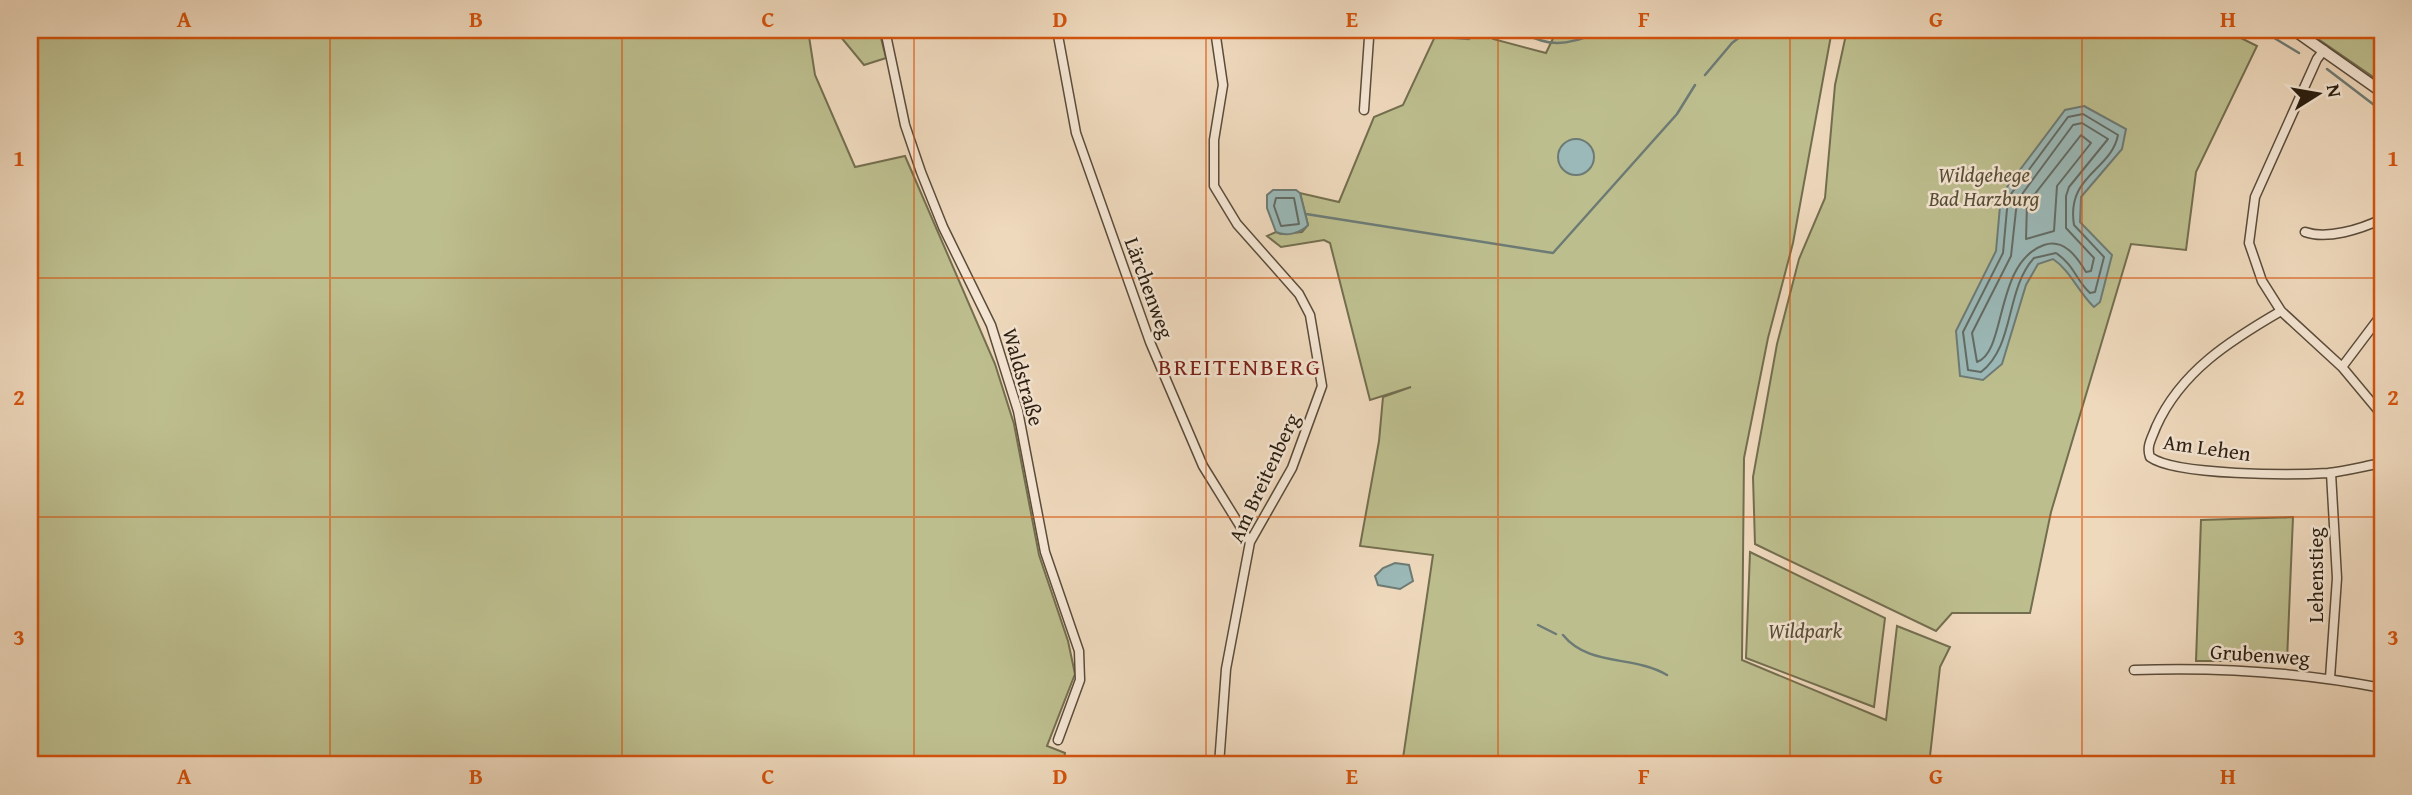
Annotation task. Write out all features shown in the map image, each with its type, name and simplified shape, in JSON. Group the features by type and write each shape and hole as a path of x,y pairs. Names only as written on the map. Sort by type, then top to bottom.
{"street":[{"name":"Waldstraße","path":"885,30 905,125 921,172 943,227 991,325 1007,374 1018,411 1045,552 1079,651 1080,680 1058,740"},
{"name":"Lärchenweg","path":"1057,30 1076,133 1150,342 1203,467 1250,542"},
{"name":"Am Breitenberg","path":"1215,30 1223,85 1214,140 1214,186 1237,224 1299,294 1310,315 1322,386 1292,468 1250,542 1226,669 1219,765"},
{"path":"1364,110 1370,38 1366,30"},
{"path":"2294,30 2382,92"},
{"path":"2324,50 2317,59 2255,197 2249,243 2262,281 2281,311 2342,367 2382,415"},
{"path":"2305,232 2315,236 2367,226 2382,219"},
{"name":"Am Lehen","path":"2281,311 2212,355 2192,374 2160,419 2148,451 2153,460 2197,469 2269,474 2330,473 2382,463"},
{"path":"2342,367 2382,314"},
{"name":"Lehenstieg","path":"2330,473 2337,578 2330,678"},
{"name":"Grubenweg","path":"2134,670 2190,668 2330,678 2382,688"}],"green space":[{"path":"30,30 808,30 815,75 855,167 905,156 995,364 1014,424 1039,555 1068,641 1075,674 1047,746 1065,753 1063,765 30,765"},
{"path":"835,30 879,30 886,58 864,65"},
{"path":"1438,30 1490,30 1493,39 1546,53 1557,30 1832,30 1793,243 1768,338 1744,458 1742,660 1886,720 1897,626 1950,647 1940,667 1929,765 1402,765 1433,555 1360,546 1379,441 1383,397 1411,387 1370,400 1330,243 1324,240 1281,247 1267,236 1276,232 1302,232 1308,225 1300,193 1339,202 1374,117 1403,105"},
{"name":"Wildgehege Bad Harzburg","path":"1847,30 2225,30 2257,46 2196,172 2186,250 2131,244 2051,512 2030,613 1952,613 1936,631 1755,544 1753,477 1777,344 1799,259 1825,198 1835,85"},
{"path":"2305,30 2382,30 2382,83"},
{"path":"2293,517 2287,661 2196,661 2201,520"},
{"name":"Wildpark","path":"1750,552 1885,618 1874,707 1746,658"}],"water":[{"path":"2084,106 2126,129 2122,149 2081,197 2080,222 2112,255 2100,302 2094,307 2065,269 2053,259 2038,264 2026,285 2002,364 1983,380 1960,376 1956,331 1996,251 2001,195 2065,110"},
{"path":"1576,139 1589,144 1594,157 1589,170 1576,175 1563,170 1558,157 1563,144"},
{"path":"1273,190 1296,190 1300,193 1308,225 1305,228 1289,234 1276,232 1267,208 1267,195"},
{"path":"1395,563 1409,565 1413,581 1400,589 1378,585 1375,576 1383,568"}],"waterway":[{"path":"1422,30 1431,36 1469,39 1477,30"},
{"path":"1519,30 1531,37 1553,43 1572,41 1608,30"},
{"path":"1703,30 1725,37"},
{"path":"1705,75 1732,43 1749,30"},
{"path":"2261,30 2299,53"},
{"path":"2327,69 2382,111"},
{"path":"1306,214 1553,253 1677,114 1695,85"},
{"path":"1538,625 1556,634"},
{"path":"1563,635 1586,652 1640,665 1667,675"}],"district":[{"name":"BREITENBERG","path":"1240,367"}]}
